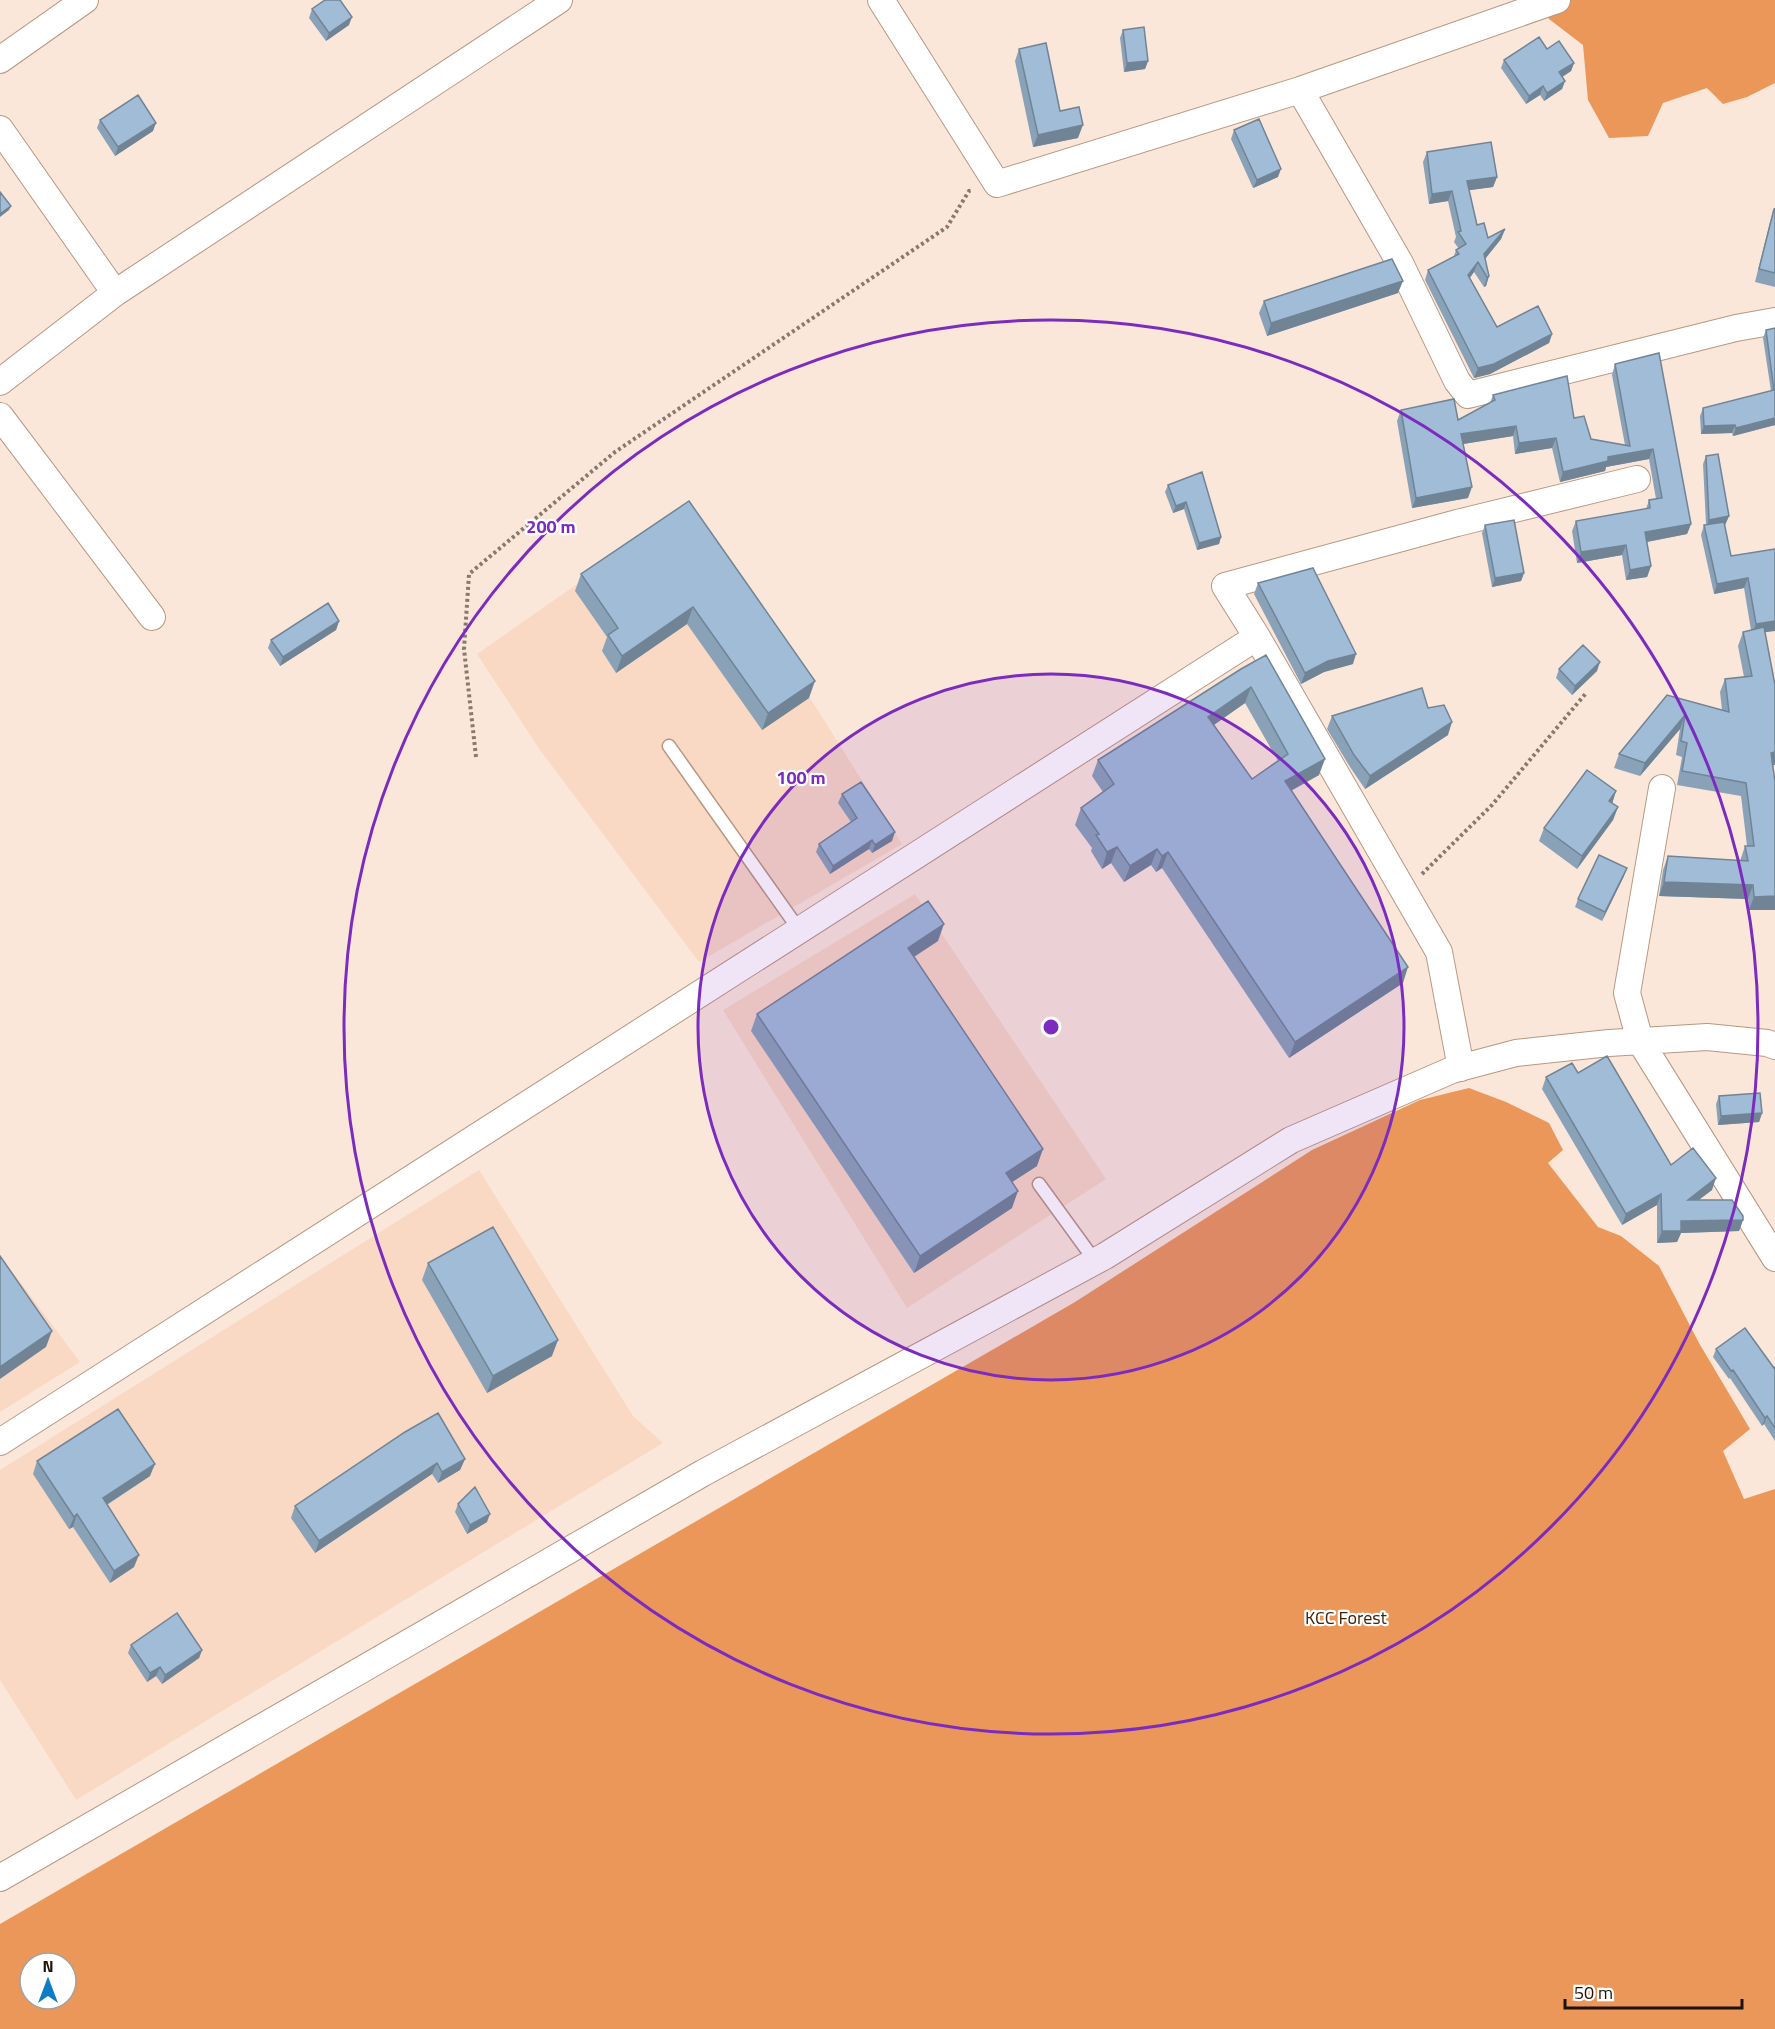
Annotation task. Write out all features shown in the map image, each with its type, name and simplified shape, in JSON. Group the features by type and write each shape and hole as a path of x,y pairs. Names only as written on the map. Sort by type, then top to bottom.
{"street":[{"path":"0,60 85,0"},
{"path":"0,382 115,293 559,0"},
{"path":"881,0 997,184 1300,90 1557,0"},
{"path":"1300,90 1400,263 1457,381 1468,395 1736,328 1775,321"},
{"path":"0,129 115,293"},
{"path":"0,416 152,617"},
{"path":"1461,1068 1439,952 1257,637 1225,586 1457,523 1637,479"},
{"path":"0,1443 1257,637"},
{"path":"1662,788 1627,993 1641,1041 1775,1258"},
{"path":"0,1878 703,1473 1095,1261 1291,1140 1461,1068 1516,1053 1707,1037 1767,1042 1775,1046"}],"lane":[{"path":"669,746 800,931"},
{"path":"1040,1184 1095,1261"}],"path":[{"path":"476,756 464,649 470,574 615,452 947,227 969,191 997,184"},
{"path":"1404,892 1492,805 1587,692"}],"shaded area":[{"path":"689,506 902,844 699,962 540,750 477,654"},
{"path":"915,894 1106,1179 907,1308 723,1010"},
{"path":"479,1170 633,1416 663,1443 76,1800 0,1680 0,1470"},
{"path":"0,1255 80,1362 0,1412"}],"green space":[{"path":"1538,0 1775,0 1775,83 1747,97 1723,104 1707,88 1663,103 1648,136 1609,138 1588,100 1583,45 1549,19"},
{"name":"KCC Forest","path":"1469,1088 1506,1102 1549,1123 1563,1150 1548,1163 1598,1227 1621,1236 1659,1266 1699,1343 1750,1429 1723,1451 1744,1499 1775,1489 1775,2029 0,2029 0,1924 1075,1302 1312,1150 1420,1100"}],"building":[{"path":"325,0 340,0 352,17 329,33 312,9"},
{"path":"1144,27 1148,61 1127,63 1123,30"},
{"path":"1539,37 1547,49 1559,41 1574,63 1559,72 1565,81 1547,93 1543,86 1529,96 1504,60"},
{"path":"1046,43 1060,111 1079,107 1083,125 1038,135 1019,49"},
{"path":"138,95 156,123 118,147 100,120"},
{"path":"1259,119 1281,169 1257,180 1234,130"},
{"path":"1491,142 1497,177 1467,181 1477,225 1484,223 1488,238 1505,229 1484,254 1489,276 1487,277 1478,262 1468,275 1497,327 1538,306 1552,334 1494,364 1478,368 1428,270 1459,254 1456,250 1466,244 1458,232 1461,231 1452,191 1432,194 1427,152"},
{"path":"0,192 11,206 0,214"},
{"path":"1775,209 1775,273 1759,269"},
{"path":"1392,259 1403,281 1271,323 1264,301"},
{"path":"1775,328 1775,418 1736,428 1735,425 1704,426 1703,408 1774,390 1766,330"},
{"path":"1659,353 1691,524 1645,532 1651,566 1630,570 1626,545 1581,552 1576,521 1650,508 1649,500 1662,498 1653,449 1608,457 1608,461 1563,472 1556,438 1519,443 1516,426 1461,434 1472,487 1416,498 1401,410 1454,399 1458,420 1495,400 1493,395 1567,376 1574,418 1584,416 1591,439 1630,446 1615,364"},
{"path":"1718,454 1729,516 1709,520 1706,456"},
{"path":"1202,472 1221,537 1199,543 1186,502 1176,506 1168,485"},
{"path":"689,501 815,681 768,713 693,607 622,656 608,635 618,628 581,574"},
{"path":"1514,520 1524,573 1495,578 1485,525"},
{"path":"1724,522 1731,556 1775,549 1775,621 1756,624 1748,578 1717,584 1704,525"},
{"path":"1313,568 1356,654 1328,661 1305,673 1258,583"},
{"path":"328,603 339,621 283,657 271,640"},
{"path":"1764,627 1775,685 1775,752 1771,753 1775,782 1775,896 1754,897 1753,885 1664,882 1668,856 1748,861 1745,846 1754,846 1746,783 1682,771 1687,743 1681,741 1685,715 1645,763 1619,754 1667,695 1729,712 1725,679 1752,676 1743,632"},
{"path":"1583,645 1600,662 1575,686 1559,669"},
{"path":"1266,655 1325,759 1285,781 1408,967 1295,1042 1168,852 1162,856 1157,849 1130,866 1117,847 1107,852 1096,835 1099,834 1081,808 1114,784 1098,760","holes":["1251,687 1288,754 1252,779 1208,717"]},
{"path":"1422,688 1428,708 1444,705 1452,722 1370,776 1354,755 1332,716"},
{"path":"1587,770 1616,791 1609,801 1618,807 1582,856 1544,828"},
{"path":"861,782 895,832 875,845 872,840 833,866 819,844 857,818 842,794"},
{"path":"1599,855 1627,868 1605,912 1578,899"},
{"path":"928,901 944,924 908,948 1043,1149 1006,1173 1018,1191 920,1256 757,1014"},
{"path":"1607,1056 1671,1165 1693,1148 1716,1178 1688,1200 1732,1200 1743,1216 1743,1220 1681,1221 1681,1231 1662,1231 1661,1194 1626,1214 1546,1077 1572,1063 1578,1073"},
{"path":"1760,1093 1762,1113 1721,1116 1719,1096"},
{"path":"493,1227 558,1340 493,1376 428,1263"},
{"path":"0,1256 52,1331 0,1367"},
{"path":"1745,1328 1775,1367 1775,1428 1767,1416 1765,1418 1716,1349"},
{"path":"118,1409 155,1464 103,1498 139,1555 114,1571 77,1514 74,1517 37,1461"},
{"path":"438,1413 465,1459 442,1472 437,1463 319,1541 295,1506 405,1432"},
{"path":"475,1487 490,1514 470,1525 458,1504"},
{"path":"177,1613 202,1650 165,1675 160,1667 150,1673 131,1645"}]}
